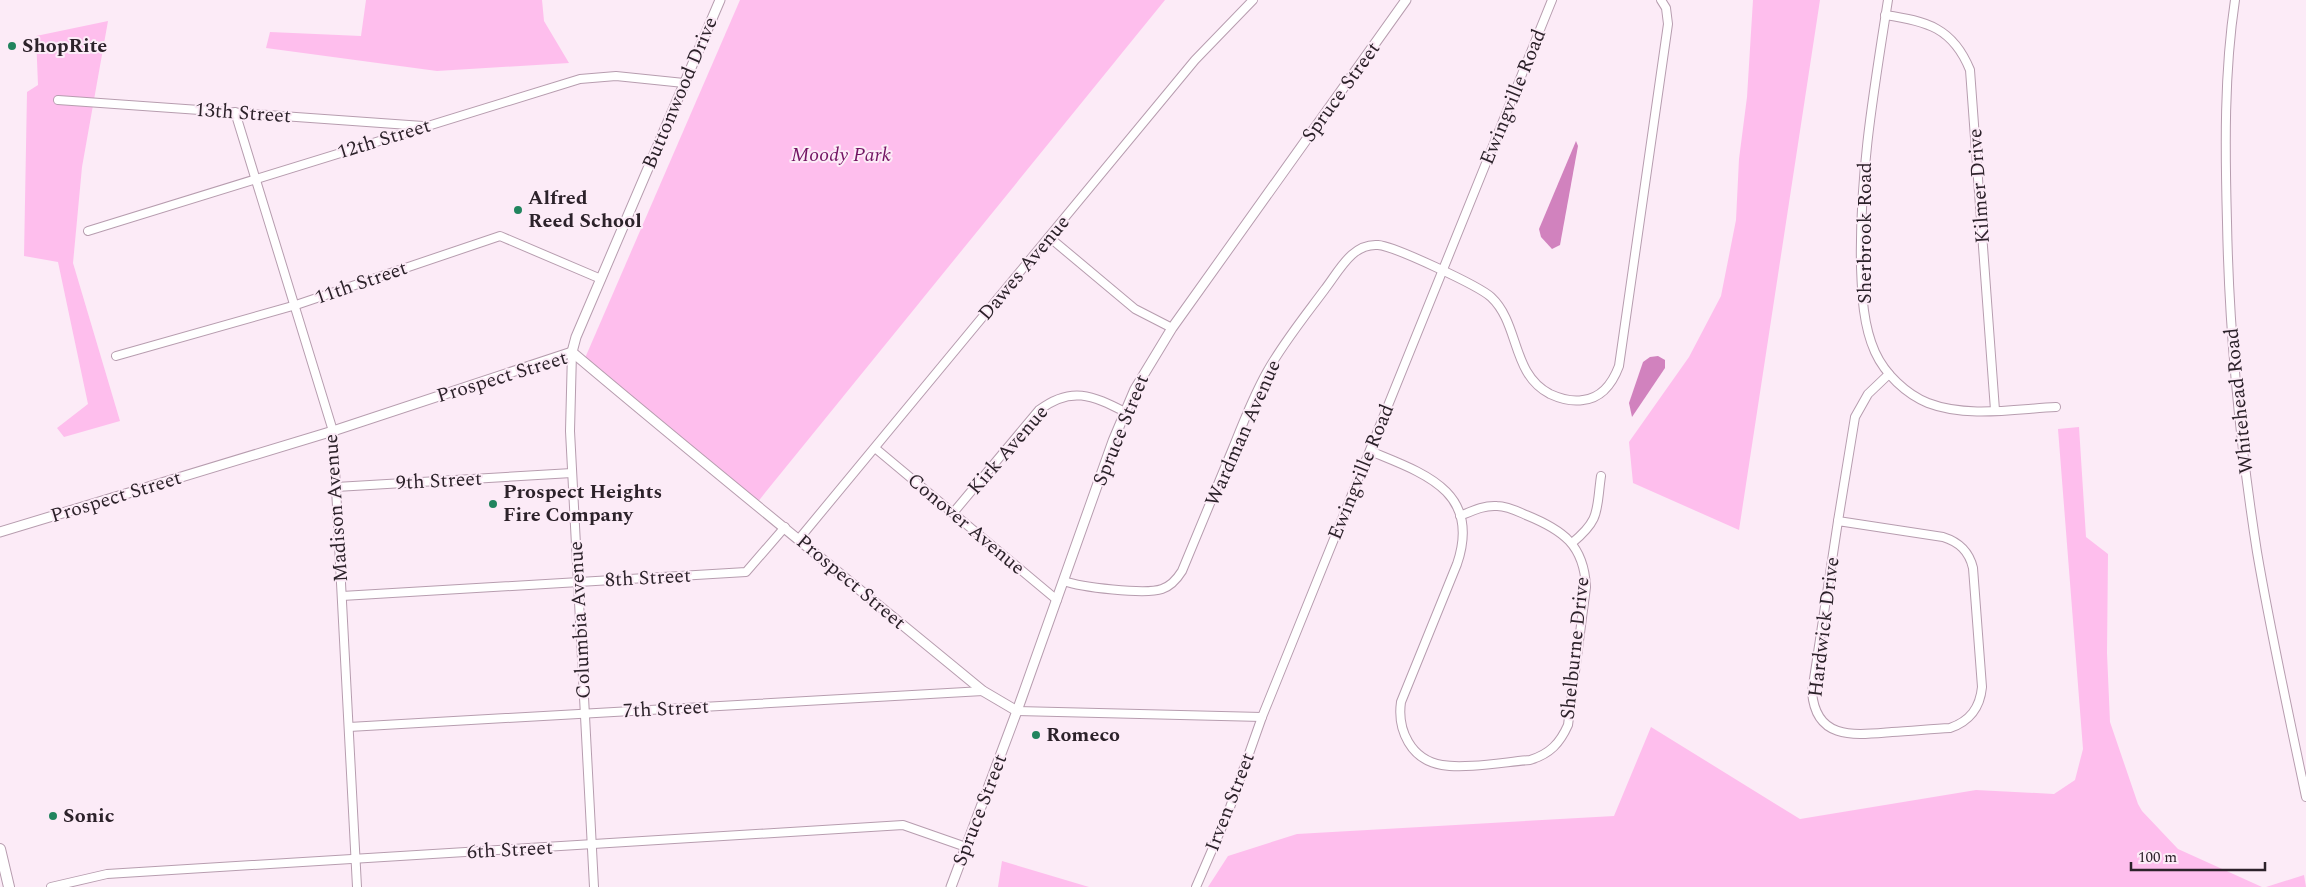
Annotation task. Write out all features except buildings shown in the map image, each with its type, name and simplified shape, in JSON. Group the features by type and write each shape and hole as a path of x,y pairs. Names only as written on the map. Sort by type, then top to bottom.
{"main road":[{"path":"0,849 9,887"}],"street":[{"name":"Buttonwood Drive","path":"572,352 576,336 720,0"},
{"name":"Dawes Avenue","path":"800,539 1195,60 1253,0"},
{"name":"Spruce Street","path":"951,887 1125,412 1153,356 1406,0"},
{"name":"Ewingville Road","path":"1262,717 1552,0"},
{"name":"Wardman Avenue","path":"1064,581 1077,586 1154,591 1170,585 1177,579 1266,374 1296,328 1351,254 1368,246 1386,246 1480,288 1501,309 1510,327 1519,359 1529,377 1544,391 1556,397 1578,401 1588,400 1606,389 1614,378 1619,366 1668,24 1666,8 1661,0"},
{"name":"Sherbrook Road","path":"1888,0 1866,151 1861,245 1862,291 1869,333 1875,352 1889,374 1913,395 1934,405 1958,410 2056,407"},
{"name":"Whitehead Road","path":"2235,0 2228,60 2226,158 2229,281 2236,378 2257,553 2306,797"},
{"name":"Kilmer Drive","path":"1886,15 1916,19 1941,30 1959,47 1970,70 1995,410"},
{"name":"12th Street","path":"88,230 580,79 616,76 684,83"},
{"name":"13th Street","path":"58,100 428,126"},
{"name":"Madison Avenue","path":"235,112 296,305 333,431 357,887"},
{"name":"11th Street","path":"116,356 296,305 500,236 601,278"},
{"path":"1049,238 1135,308 1172,328"},
{"name":"Prospect Street","path":"0,532 333,431 572,352 705,464 800,539 982,691 1017,711"},
{"name":"Columbia Avenue","path":"572,352 570,431 594,887"},
{"name":"Hardwick Drive","path":"1838,522 1943,537 1952,540 1966,552 1973,568 1982,687 1981,696 1974,712 1960,724 1950,728 1855,735 1835,730 1820,718 1812,692 1838,522 1855,417 1868,394 1889,374"},
{"name":"Kirk Avenue","path":"953,513 1039,410 1048,403 1068,395 1080,394 1104,401 1125,412"},
{"name":"Conover Avenue","path":"875,448 1057,600"},
{"name":"Shelburne Drive","path":"1370,451 1436,481 1452,498 1460,516 1462,528 1461,551 1401,702 1400,712 1403,733 1414,750 1427,760 1442,765 1530,760 1550,751 1564,736 1568,725 1586,586 1583,565 1572,543 1548,524 1508,507 1487,506 1460,516"},
{"name":"9th Street","path":"336,487 572,473"},
{"path":"1572,543 1592,525 1595,517 1601,476"},
{"name":"8th Street","path":"342,596 746,572 786,528"},
{"name":"7th Street","path":"349,727 982,691"},
{"path":"1017,711 1262,717"},
{"name":"Irven Street","path":"1196,887 1228,813 1262,717"},
{"name":"6th Street","path":"51,887 107,874 903,825 966,847"}],"green space":[{"path":"366,0 542,0 544,21 569,63 437,71 266,48 270,32 361,36"},
{"name":"Moody Park","path":"740,0 1165,0 756,504 582,365"},
{"path":"1753,0 1820,0 1739,530 1633,483 1629,442 1689,357 1721,296 1736,220 1739,159 1747,97"},
{"path":"108,21 82,167 73,263 120,421 64,437 57,428 88,404 58,262 24,256 27,92 38,85 36,36"},
{"path":"2079,427 2086,537 2108,554 2107,653 2110,722 2138,804 2142,811 2178,849 2262,887 1208,887 1228,856 1297,834 1614,816 1651,727 1800,819 1976,790 2054,794 2075,780 2083,749 2058,429"},
{"path":"1002,861 1089,887 998,887"},
{"path":"2304,875 2306,887 2266,887"}],"shaded area":[{"path":"1576,141 1578,146 1560,245 1552,249 1541,237 1539,229"},
{"path":"1658,356 1665,360 1665,368 1632,417 1629,403 1643,362 1650,357"}],"place":[{"name":"ShopRite","path":"12,46"},
{"name":"Alfred Reed School","path":"518,210"},
{"name":"Prospect Heights Fire Company","path":"493,504"},
{"name":"Romeco","path":"1036,735"},
{"name":"Sonic","path":"53,816"}]}
